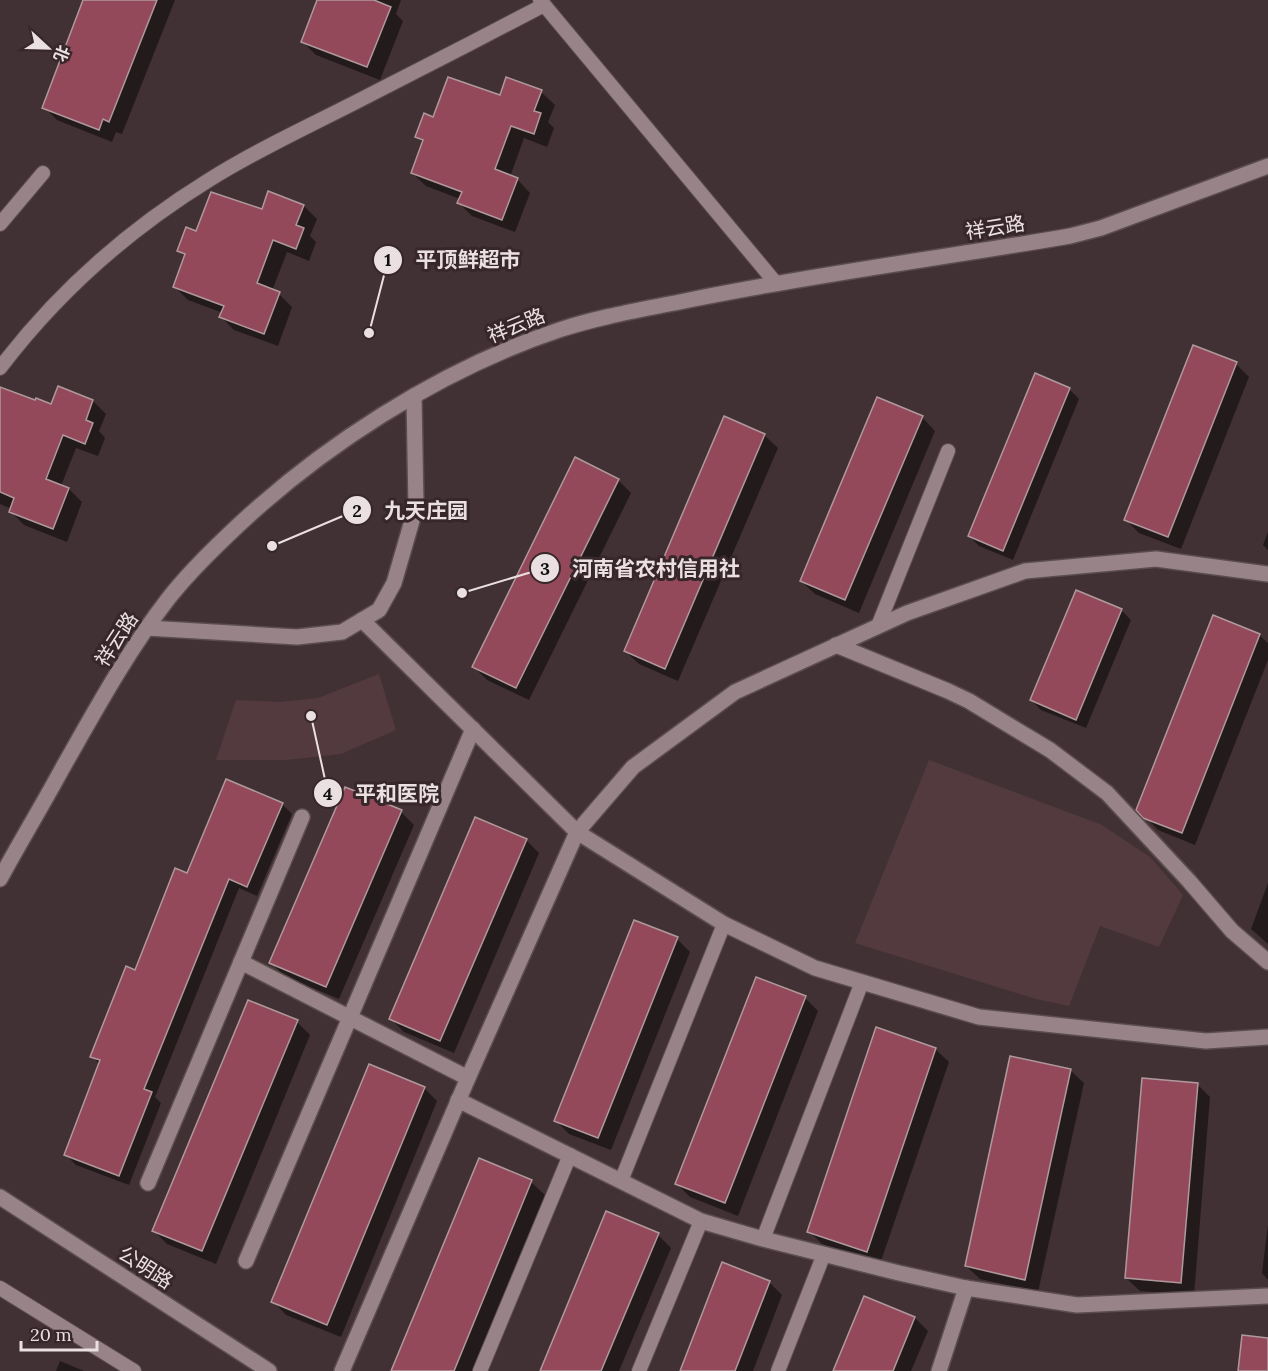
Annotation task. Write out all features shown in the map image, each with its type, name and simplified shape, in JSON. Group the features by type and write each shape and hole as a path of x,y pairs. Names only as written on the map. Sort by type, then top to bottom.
{"street":[{"name":"祥云路","path":"0,879 93,715 147,628 169,597 199,562 262,501 329,450 414,397 486,359 558,330 775,282 1070,236 1101,228 1268,166"},
{"path":"147,628 297,637 342,632 379,610 394,583 416,507 414,397"},
{"path":"342,1371 458,1100 577,832 633,767 735,692 907,613 1025,571 1156,559 1268,574"},
{"path":"362,620 577,832 724,924 815,968 979,1017 1206,1041 1268,1037"},
{"path":"836,645 969,701 1050,750 1107,793 1232,931 1268,962"},
{"path":"246,1261 472,729"},
{"path":"148,1183 302,817"},
{"path":"241,962 468,1078"},
{"path":"458,1100 701,1221 824,1254 966,1288 1077,1305 1268,1296"},
{"name":"公明路","path":"0,1197 269,1371"},
{"path":"939,1371 966,1288"}],"lane":[{"path":"0,368 24,336 63,294 121,242 208,180 542,3 775,282"},
{"path":"0,224 43,173"},
{"path":"878,626 948,451"},
{"path":"621,1181 724,924"},
{"path":"763,1239 862,982"},
{"path":"480,1371 570,1155"},
{"path":"639,1371 701,1221"},
{"path":"778,1371 824,1254"},
{"path":"0,1288 134,1371"}],"shaded area":[{"path":"379,674 396,730 341,754 286,760 216,760 236,700 279,702 318,698"},
{"path":"929,760 1102,825 1150,857 1183,895 1159,947 1100,926 1069,1006 1036,999 855,943"}],"building":[{"path":"83,0 157,0 109,122 103,119 99,130 42,108"},
{"path":"317,0 374,0 391,7 367,67 301,42"},
{"path":"448,77 500,95 506,77 542,90 534,111 541,113 534,134 511,126 495,169 518,178 502,220 457,203 462,192 411,173 423,140 415,137 424,113 433,117"},
{"path":"268,191 304,205 296,225 304,228 296,249 273,240 257,283 280,292 264,334 219,317 224,306 173,287 185,254 177,251 186,227 196,231 211,192 262,209"},
{"path":"1193,345 1237,362 1168,537 1124,520"},
{"path":"1035,373 1070,388 1003,551 968,536"},
{"path":"58,386 93,400 86,420 93,423 85,444 63,435 46,479 69,488 53,529 9,512 14,498 0,492 0,387 51,404"},
{"path":"877,397 923,416 845,600 800,581"},
{"path":"724,416 765,434 665,669 624,651"},
{"path":"575,457 619,479 516,688 472,667"},
{"path":"1076,590 1122,609 1076,720 1030,700"},
{"path":"1213,615 1260,634 1182,833 1143,818 1136,810"},
{"path":"226,779 283,803 247,887 229,879 144,1089 152,1092 119,1176 64,1155 100,1060 90,1057 126,966 135,970 175,868 187,873"},
{"path":"345,787 402,810 326,987 269,963"},
{"path":"475,817 527,839 440,1041 389,1019"},
{"path":"634,920 678,937 598,1138 554,1121"},
{"path":"756,977 806,996 725,1203 675,1184"},
{"path":"248,1000 298,1020 202,1251 152,1231"},
{"path":"876,1027 936,1048 867,1252 807,1232"},
{"path":"1010,1056 1071,1069 1025,1280 965,1266"},
{"path":"369,1064 425,1087 327,1325 271,1302"},
{"path":"1142,1078 1198,1083 1181,1283 1125,1278"},
{"path":"479,1158 532,1180 454,1371 391,1371"},
{"path":"606,1211 659,1233 601,1371 540,1371"},
{"path":"722,1262 770,1281 735,1371 680,1371"},
{"path":"864,1296 915,1317 893,1371 833,1371"},
{"path":"1242,1335 1268,1338 1268,1371 1238,1371"}],"place":[{"name":"平顶鲜超市","path":"369,333"},
{"name":"九天庄园","path":"272,546"},
{"name":"河南省农村信用社","path":"462,593"},
{"name":"平和医院","path":"311,716"}]}
